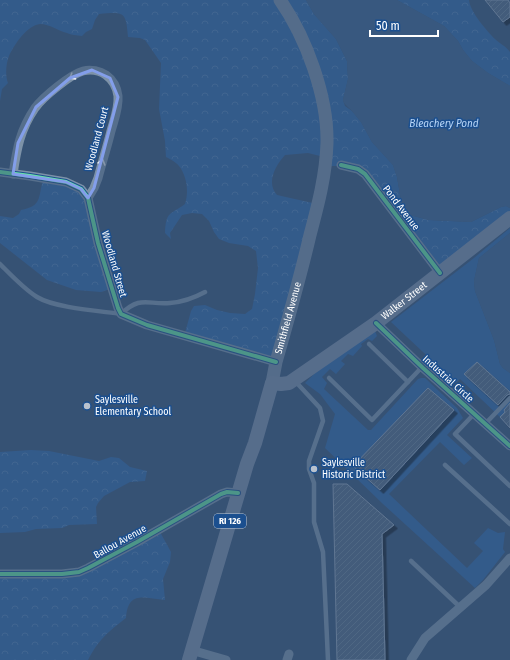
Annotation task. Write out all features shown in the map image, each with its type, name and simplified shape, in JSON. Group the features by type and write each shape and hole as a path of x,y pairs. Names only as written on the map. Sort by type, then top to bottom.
{"main road":[{"name":"Smithfield Avenue","path":"190,655 272,383 276,362 323,184 327,141 325,120 314,68 303,39 289,12 280,0"},
{"name":"Walker Street","path":"272,383 285,384 294,380 376,323 510,218"}],"street":[{"name":"Woodland Court","path":"13,174 18,143 22,132 36,107 46,96 70,78 83,71 97,71 110,78 114,83 117,90 118,104 98,178 88,198"},
{"name":"Pond Avenue","path":"341,164 358,169 365,174 440,272"},
{"path":"0,172 66,182 81,189 88,198"},
{"name":"Woodland Street","path":"88,198 98,243 121,314"},
{"path":"121,314 147,325 276,362"},
{"name":"Industrial Circle","path":"376,323 422,367 510,446"},
{"name":"Ballou Avenue","path":"0,574 62,574 79,572 137,542 221,494 227,492 238,493"},
{"path":"411,660 424,638 492,579 510,558"},
{"path":"190,655 226,660"}],"lane":[{"path":"0,264 38,297 60,305 121,314 129,307 137,303 145,301 157,303 180,302 205,292"},
{"path":"369,344 408,382"},
{"path":"329,378 372,420 422,367"},
{"path":"294,380 320,408 323,421 309,461 314,483 314,522 323,552 328,660"},
{"path":"485,424 510,398"},
{"path":"474,414 455,434 510,486"},
{"path":"445,465 510,524"},
{"path":"411,561 460,607"}],"highlighted area":[{"path":"92,70 110,78 118,97 94,188 88,198 81,189 66,182 13,174 18,143 36,107 70,78"}],"green space":[{"path":"0,0 306,0 314,14 336,39 347,61 348,79 343,100 345,106 352,111 361,122 372,142 393,165 397,177 401,200 405,209 410,215 429,220 471,222 506,206 510,208 510,220 442,272 363,173 350,166 329,166 324,157 308,153 285,155 275,169 272,180 272,185 277,195 317,204 276,362 185,333 191,311 194,306 205,305 230,313 245,314 252,309 258,268 256,251 248,246 229,243 219,239 209,221 202,214 192,213 182,215 170,233 171,239 165,233 166,221 170,214 185,204 187,189 182,170 176,163 166,157 165,141 159,109 161,63 145,40 128,37 125,18 119,14 99,14 92,29 82,36 70,34 47,25 35,25 30,28 18,41 11,52 7,66 6,77 8,83 2,89 0,101"},
{"path":"397,0 469,0 472,10 476,16 495,39 510,52 510,86 488,73 472,61 458,41 444,26"},
{"path":"43,180 72,187 85,195 110,289 101,292 76,290 47,280 0,243 0,216 13,218 19,214 21,210 33,206 38,200"},
{"path":"510,228 510,233 479,258 474,281 475,291 494,340 500,364 510,373 510,406 500,417 460,379 456,383 391,322 474,258"},
{"path":"375,331 377,336 372,341 368,339 361,344 362,346 353,356 348,354 341,361 345,364 336,374 330,369 322,377 327,383 324,389 368,430 371,430 418,379 421,378 425,378 457,408 463,418 447,435 472,458 464,465 440,442 389,494 467,568 483,551 474,543 488,528 498,533 505,532 503,549 505,552 475,588 383,504 325,448 335,414 320,394 305,383 314,374 360,339"},
{"path":"31,450 49,451 99,461 111,457 119,458 130,467 147,471 145,481 130,482 104,496 96,507 97,524 69,525 62,528 0,533 0,452"},
{"path":"160,532 171,552 170,562 163,579 165,600 144,597 134,599 127,609 126,618 104,636 88,660 0,660 0,575 85,572"}],"water":[{"name":"Bleachery Pond","path":"306,0 397,0 444,26 458,41 472,61 488,73 510,86 510,208 506,206 501,207 471,222 429,220 410,215 405,209 401,200 397,177 393,165 372,142 361,122 344,103 343,100 348,79 347,61 336,39 314,14"},
{"path":"510,233 510,373 500,364 494,340 475,291 474,281 479,258"}],"building":[{"path":"485,0 508,0 510,3 510,17 503,22"},
{"path":"477,362 510,392 510,394 507,395 498,405 464,374"},
{"path":"428,388 454,410 380,490 353,466"},
{"path":"510,403 510,428 500,417"},
{"path":"333,484 347,484 394,525 382,534 385,660 337,660"}],"cycle path":[{"path":"341,165 358,169 365,174 440,273"},
{"path":"0,172 66,182 81,189 88,198 98,243 121,314 147,325 276,362"},
{"path":"376,323 423,368 510,446"},
{"path":"0,574 62,574 79,572 137,542 221,494 227,492 238,493"}],"place":[{"name":"Saylesville Elementary School","path":"87,406"},
{"name":"Saylesville Historic District","path":"314,469"}]}
